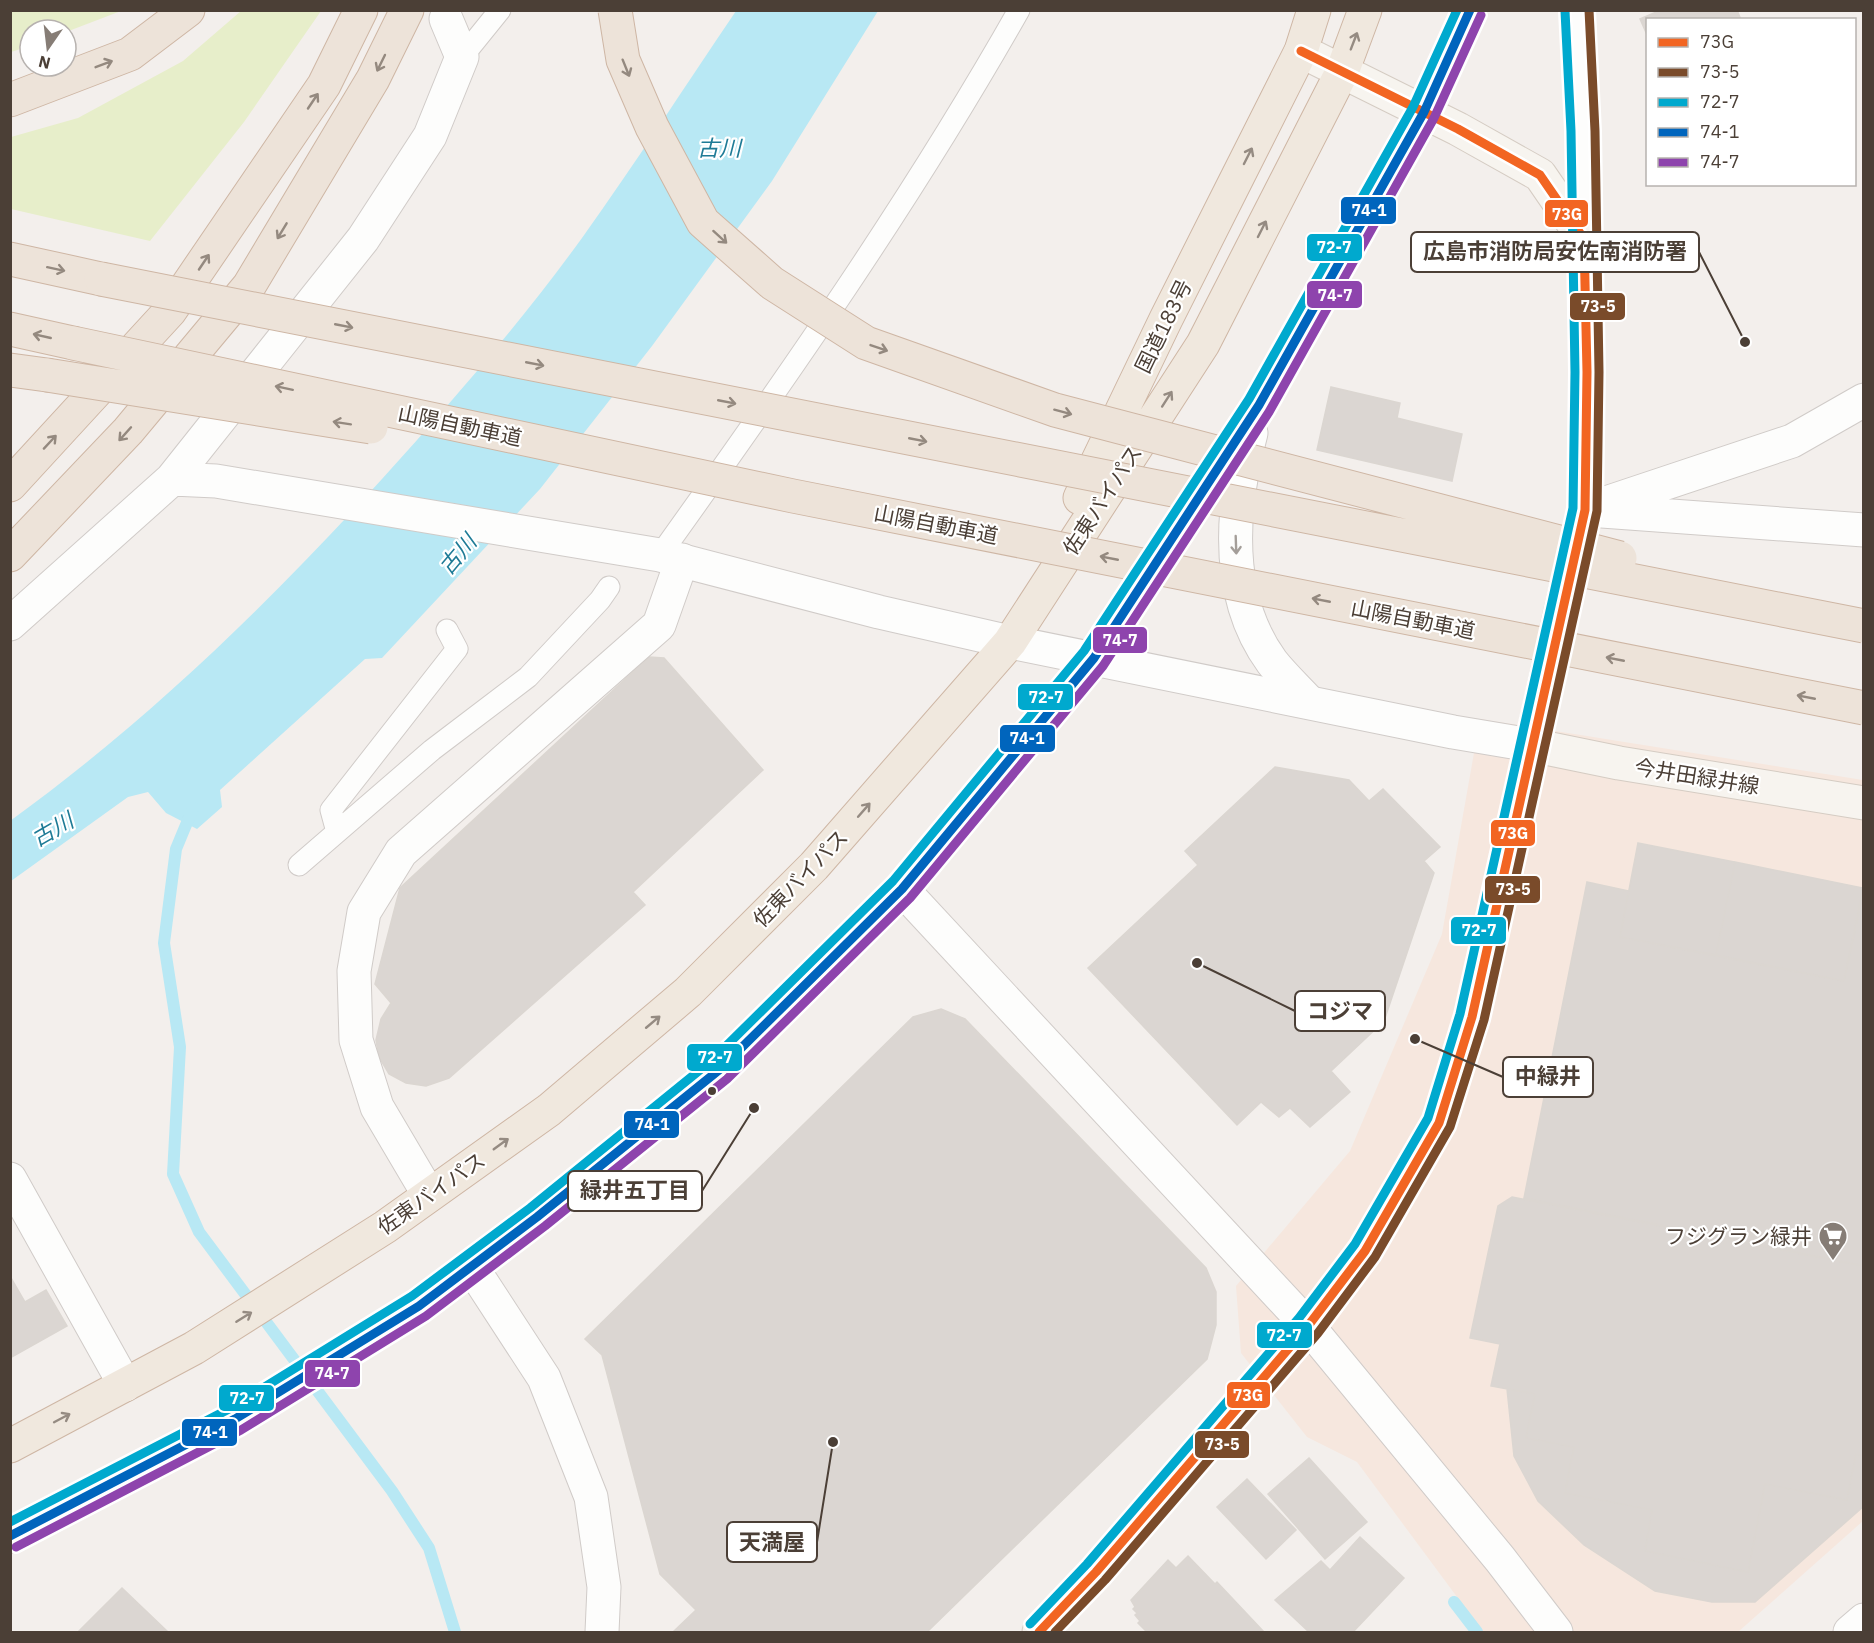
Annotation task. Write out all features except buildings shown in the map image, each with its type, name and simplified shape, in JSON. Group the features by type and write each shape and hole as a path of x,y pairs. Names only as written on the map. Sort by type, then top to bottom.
{"highway":[{"path":"10,100 130,54 188,10"},
{"path":"10,485 170,311 324,85 361,10"},
{"path":"10,555 128,431 249,286 373,79 407,10"},
{"path":"615,10 623,60 652,127 703,222 772,283 866,343 1055,410 1863,621"},
{"name":"国道183号","path":"1010,642 1166,319 1301,51 1314,10"},
{"name":"佐東バイパス","path":"10,1446 194,1348 385,1227 549,1110 688,992 814,866 1010,642 1203,344 1342,72 1365,10"},
{"path":"10,1536 235,1419 419,1306 719,1070 902,889 1094,658 1259,405 1425,112 1470,10"},
{"path":"10,258 101,279 1863,626"},
{"name":"山陽自動車道","path":"10,329 793,496 1863,708"},
{"path":"10,370 793,496"}],"main road":[{"path":"1039,1632 1096,1572 1308,1326 1365,1251 1439,1123 1472,1017 1585,510 1587,372 1584,239 1540,175 1425,112 1301,51"},
{"name":"今井田緑井線","path":"1531,745 1619,763 1863,803"}],"street":[{"path":"1577,10 1583,131 1584,239"},
{"path":"10,624 172,479 363,239 430,136 462,57 446,19"},
{"path":"1585,510 1792,441 1863,400"},
{"path":"1259,405 1241,471 1235,519 1238,572 1248,620 1272,662 1310,702"},
{"path":"172,479 240,484 671,557 879,612 1010,642 1531,745"},
{"path":"1585,510 1863,530"},
{"path":"429,1195 377,1107 356,1040 354,971 364,912 401,852 659,625 671,557"},
{"path":"902,889 1308,1326 1500,1559 1556,1632"},
{"path":"10,1179 125,1385"},
{"path":"471,1266 544,1378 591,1497 604,1587 602,1632"},
{"path":"1850,1632 1863,1620"}],"lane":[{"path":"462,57 500,10"},
{"path":"671,557 841,293 961,113 1019,10"},
{"path":"299,865 432,750 528,677 600,600 609,587"},
{"path":"337,832 331,810 457,649 447,630"}],"shaded area":[{"path":"1480,719 1863,780 1863,1521 1738,1632 1483,1632 1357,1462 1307,1437 1241,1353 1236,1286 1350,1151 1442,934"}],"green space":[{"path":"11,10 121,10 78,27 78,18 18,18 18,50 11,52"},
{"path":"241,11 321,11 244,122 150,241 11,209 11,137 78,118 183,61"}],"water":[{"name":"古川","path":"736,11 878,11 772,181 652,346 540,489 382,658 365,659 220,790 222,807 197,829 166,813 148,792 128,797 11,881 10,821 110,743 205,659 295,571 408,450 485,361 559,269 621,182"}],"waterway":[{"path":"193,808 176,849 164,943 180,1047 173,1174 199,1232 392,1491 429,1548 455,1632"},
{"path":"1454,1602 1477,1632"}],"transit line":[{"name":"72-7","path":"10,1522 229,1409 412,1296 530,1208 711,1061 893,881 1084,651 1249,399 1413,107 1457,10"},
{"name":"74-1","path":"10,1536 235,1419 419,1306 537,1217 719,1070 902,889 1094,658 1259,405 1424,112 1470,10"},
{"name":"73-5","path":"1055,1632 1105,1580 1318,1333 1375,1257 1450,1127 1484,1020 1597,511 1599,372 1595,131 1589,10"},
{"name":"72-7","path":"1030,1624 1087,1564 1299,1318 1355,1244 1428,1118 1460,1014 1573,508 1575,372 1571,131 1565,11"},
{"name":"74-7","path":"16,1547 241,1430 426,1316 545,1226 727,1079 910,898 1103,666 1269,412 1434,118 1481,15"},
{"name":"73G","path":"1039,1632 1096,1572 1308,1326 1365,1251 1439,1123 1472,1017 1585,510 1587,372 1584,239 1540,175 1458,129 1301,51"}],"place":[{"name":"広島市消防局安佐南消防署","path":"1745,342"},
{"name":"コジマ","path":"1197,963"},
{"name":"中緑井","path":"1415,1039"},
{"name":"緑井五丁目","path":"754,1108"},
{"name":"フジグラン緑井","path":"1833,1262"},
{"name":"天満屋","path":"833,1442"}]}
